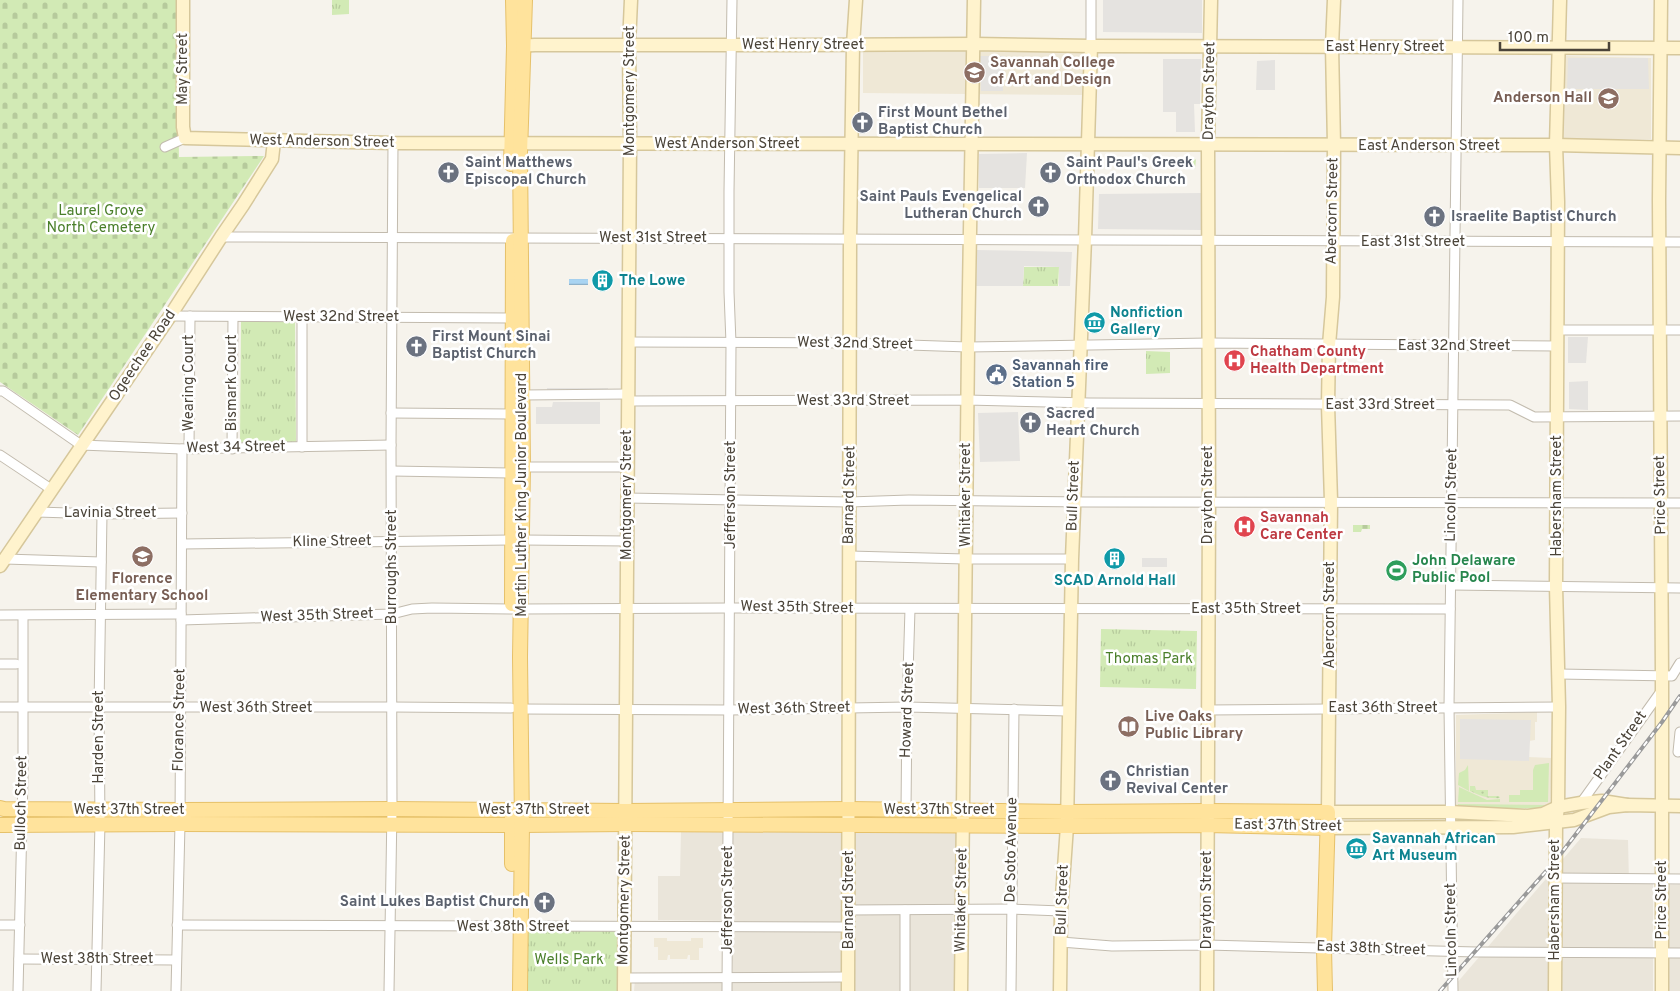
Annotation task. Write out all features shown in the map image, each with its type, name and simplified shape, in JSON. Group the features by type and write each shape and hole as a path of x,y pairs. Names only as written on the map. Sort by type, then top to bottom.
{"main road":[{"name":"May Street","path":"183,0 183,127 186,138"},
{"name":"Martin Luther King Junior Boulevard","path":"513,0 520,46"},
{"name":"Martin Luther King Junior Boulevard","path":"517,470 523,395 517,238 516,143 520,46 525,0"},
{"name":"Montgomery Street","path":"624,991 630,144 629,45 631,0"},
{"name":"Barnard Street","path":"848,991 850,826 850,239 853,45 856,0"},
{"name":"Whitaker Street","path":"961,991 967,400 974,0"},
{"name":"Drayton Street","path":"1207,991 1208,144 1211,0"},
{"name":"Abercorn Street","path":"1325,991 1324,948 1328,828 1331,501 1328,405 1333,241 1332,46 1334,0"},
{"name":"Habersham Street","path":"1555,991 1559,707 1556,586 1556,145 1560,0"},
{"name":"Price Street","path":"1662,0 1659,242 1660,416 1662,588 1667,676 1662,690 1662,991"},
{"name":"West Henry Street","path":"520,46 974,44 1090,46"},
{"name":"East Henry Street","path":"1090,46 1680,48"},
{"name":"Bull Street","path":"1060,991 1061,911 1067,819 1072,559 1085,239 1090,46"},
{"name":"West Anderson Street","path":"186,138 393,143 852,145 972,143 1088,145"},
{"name":"Ogeechee Road","path":"3,562 243,205 272,158 274,141"},
{"name":"East Anderson Street","path":"1088,145 1556,145 1680,148"},
{"name":"Martin Luther King Junior Boulevard","path":"517,238 512,318 513,414 517,470 516,927 520,991"},
{"name":"East 37th Street","path":"1067,819 1208,818 1328,812 1450,812 1528,816 1543,814 1558,807 1582,803 1602,801 1627,806"},
{"name":"East 37th Street","path":"1208,818 1328,828 1513,827 1574,820 1609,808 1662,805 1680,806"},
{"name":"West 37th Street","path":"1,809 22,809 100,817"},
{"name":"West 37th Street","path":"180,817 392,809 517,809 728,825 963,826 1013,825 1067,819"},
{"name":"West 37th Street","path":"0,825 100,817 180,817 392,824 517,825 728,810 849,809 1013,811 1067,819"},
{"name":"Martin Luther King Junior Boulevard","path":"510,991 516,927"}],"street":[{"name":"Jefferson Street","path":"727,991 732,342 729,292 729,143 732,0"},
{"name":"Bull Street","path":"1090,46 1091,0"},
{"name":"Lincoln Street","path":"1452,991 1449,707 1458,0"},
{"path":"165,147 186,138"},
{"name":"Burroughs Street","path":"389,991 392,824 391,413 393,143"},
{"name":"West 31st Street","path":"221,237 1085,239"},
{"name":"East 31st Street","path":"1085,239 1680,242"},
{"name":"West 32nd Street","path":"170,316 512,318"},
{"name":"Wearing Court","path":"185,449 190,316"},
{"name":"Bismark Court","path":"232,449 233,316"},
{"path":"302,317 302,448"},
{"path":"1557,330 1680,330"},
{"name":"West 32nd Street","path":"628,342 850,343 968,347 1081,345"},
{"name":"East 32nd Street","path":"1081,345 1209,343 1557,346"},
{"path":"2,391 81,446"},
{"name":"West 33rd Street","path":"523,395 731,401 967,400 1078,403"},
{"name":"East 33rd Street","path":"1078,403 1510,405 1534,417 1680,416"},
{"path":"391,413 513,414"},
{"name":"West 34 Street","path":"81,446 232,449 391,445"},
{"name":"Florance Street","path":"176,991 180,817 182,513 185,449"},
{"path":"0,455 51,489"},
{"path":"392,472 627,467"},
{"path":"627,498 849,502 966,500 1074,502 1680,502"},
{"name":"Lavinia Street","path":"37,512 102,514 182,513"},
{"name":"Harden Street","path":"96,991 100,817 99,708 102,514"},
{"name":"Kline Street","path":"182,544 517,540 627,541"},
{"path":"849,556 1072,559"},
{"path":"3,562 101,562"},
{"path":"1450,585 1680,588"},
{"name":"West 35th Street","path":"0,615 181,617 392,614 412,609 432,608 1072,608"},
{"name":"East 35th Street","path":"1072,608 1450,609"},
{"name":"Howard Street","path":"906,811 910,609"},
{"name":"Bulloch Street","path":"18,991 22,824 23,616"},
{"path":"1559,674 1667,676 1680,663"},
{"path":"0,664 16,664"},
{"name":"Plant Street","path":"1582,803 1662,690"},
{"name":"West 36th Street","path":"0,707 392,707 729,710 907,707 1068,711"},
{"name":"East 36th Street","path":"1208,710 1559,707"},
{"name":"De Soto Avenue","path":"1011,991 1014,709"},
{"path":"1662,752 1679,752 1680,732"},
{"path":"1556,878 1680,879"},
{"path":"849,910 1012,909 1061,911"},
{"path":"905,910 905,991"},
{"path":"0,925 20,925"},
{"name":"West 38th Street","path":"177,925 849,927"},
{"name":"East 38th Street","path":"1061,942 1112,946 1207,945 1555,954 1680,953"},
{"name":"West 38th Street","path":"18,959 176,960"},
{"path":"624,978 849,977"}],"shaded area":[{"path":"1103,0 1202,0 1202,33 1103,32"},
{"name":"Savannah College of Art and Design","path":"1085,51 1084,95 863,93 863,52"},
{"path":"980,56 1004,56 1003,91 981,91"},
{"name":"Anderson Hall","path":"1566,56 1651,58 1651,139 1562,139"},
{"path":"1568,58 1648,58 1649,89 1567,89"},
{"path":"1163,59 1201,59 1200,104 1194,104 1195,132 1176,132 1176,112 1163,112"},
{"path":"1275,60 1275,90 1256,90 1257,61"},
{"path":"1027,153 1025,188 979,188 979,154"},
{"path":"1201,193 1201,230 1098,229 1099,194"},
{"path":"977,250 1072,252 1070,286 1059,286 1059,267 1024,266 1023,286 976,286"},
{"path":"1568,337 1588,337 1586,363 1568,363"},
{"path":"1588,381 1588,410 1569,409 1569,382"},
{"path":"547,388 608,388 608,391 547,391"},
{"path":"553,402 600,402 600,424 536,424 536,407 552,407"},
{"path":"1018,412 1020,461 980,462 978,413"},
{"path":"1142,558 1167,558 1167,567 1142,567"},
{"path":"1537,712 1535,740 1529,741 1528,757 1552,758 1550,807 1456,810 1456,715"},
{"path":"1460,719 1531,720 1529,761 1460,759"},
{"path":"957,831 955,991 634,991 635,980 733,981 733,921 658,920 658,876 680,876 681,832"},
{"path":"1581,838 1628,840 1629,882 1653,883 1653,991 1450,991"},
{"path":"1668,885 1680,885 1680,991 1666,991"},
{"path":"654,938 667,938 667,941 691,941 691,938 703,938 703,948 699,948 699,960 690,960 690,955 688,955 687,959 670,959 670,955 668,955 667,960 658,960 658,947 654,947"}],"green space":[{"name":"Laurel Grove North Cemetery","path":"0,0 176,0 179,157 264,156 78,435 0,382"},
{"path":"332,0 349,0 349,14 332,15"},
{"path":"1187,158 1194,158 1196,160 1195,169 1186,169"},
{"path":"1024,267 1059,267 1058,286 1023,286"},
{"path":"295,320 296,442 240,442 241,321"},
{"path":"1146,351 1170,352 1170,373 1146,374"},
{"path":"1353,525 1370,525 1370,529 1353,532"},
{"name":"Thomas Park","path":"1101,629 1197,631 1196,689 1100,687"},
{"path":"1549,763 1548,802 1509,802 1509,795 1520,795 1520,790 1533,790 1533,770 1535,765"},
{"path":"1468,765 1469,791 1458,785 1459,773 1465,770"},
{"path":"1470,786 1475,786 1476,790 1488,790 1488,796 1499,796 1500,798 1488,798 1470,791"},
{"path":"1459,787 1487,800 1500,799 1500,802 1458,802"},
{"path":"1458,804 1550,805 1544,808 1458,809"},
{"name":"Wells Park","path":"517,928 622,929 622,991 516,991"}],"water":[{"path":"569,279 588,279 588,285 569,285"},
{"name":"John Delaware Public Pool","path":"1388,565 1405,565 1405,574 1388,574"}],"railway":[{"path":"1440,991 1556,860 1680,696"}],"place":[{"name":"Savannah College of Art and Design","path":"974,72"},
{"name":"Anderson Hall","path":"1608,98"},
{"name":"First Mount Bethel Baptist Church","path":"862,122"},
{"name":"Saint Matthews Episcopal Church","path":"449,172"},
{"name":"Saint Paul's Greek Orthodox Church","path":"1050,172"},
{"name":"Saint Pauls Evengelical Lutheran Church","path":"1038,206"},
{"name":"Israelite Baptist Church","path":"1435,217"},
{"name":"The Lowe","path":"603,281"},
{"name":"Nonfiction Gallery","path":"1094,322"},
{"name":"First Mount Sinai Baptist Church","path":"416,346"},
{"name":"Chatham County Health Department","path":"1234,361"},
{"name":"Savannah fire Station 5","path":"996,375"},
{"name":"Sacred Heart Church","path":"1030,423"},
{"name":"Savannah Care Center","path":"1244,527"},
{"name":"Florence Elementary School","path":"142,556"},
{"name":"SCAD Arnold Hall","path":"1115,558"},
{"name":"John Delaware Public Pool","path":"1396,570"},
{"name":"Live Oaks Public Library","path":"1129,726"},
{"name":"Christian Revival Center","path":"1110,781"},
{"name":"Savannah African Art Museum","path":"1356,848"},
{"name":"Saint Lukes Baptist Church","path":"545,902"}]}
